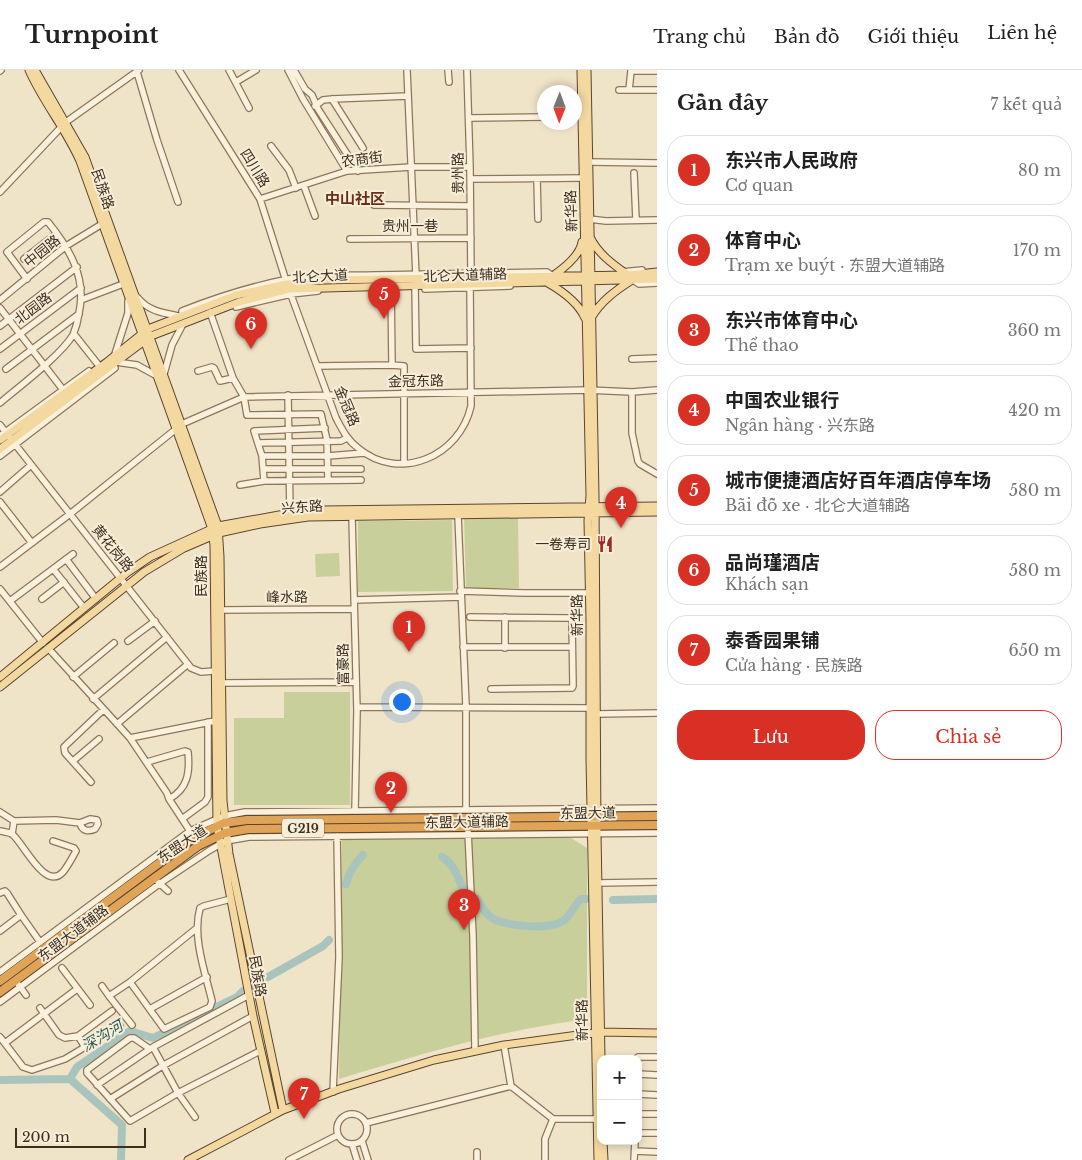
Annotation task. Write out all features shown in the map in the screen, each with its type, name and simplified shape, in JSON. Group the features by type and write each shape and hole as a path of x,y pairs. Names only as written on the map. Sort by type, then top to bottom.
{"highway":[{"name":"东盟大道","path":"0,981 193,838 220,821 595,813 657,816"},
{"name":"东盟大道","path":"0,992 18,984 157,881 198,846 248,829 286,833 595,829 657,825"}],"main road":[{"name":"民族路","path":"29,70 53,114 64,125 85,157 215,531 220,610 220,821"},
{"name":"民族路","path":"35,70 64,125 80,161 124,284 132,295"},
{"name":"新华路","path":"579,85 580,70"},
{"name":"新华路","path":"587,70 590,162 587,235"},
{"name":"新华路","path":"579,130 587,235 597,714 595,829 598,1032 601,1055"},
{"path":"545,282 562,290 588,319 598,306 615,291 628,275 601,253 587,235"},
{"path":"553,276 581,248 587,235"},
{"name":"北仑大道","path":"471,281 553,276 587,278 657,271"},
{"name":"北仑大道","path":"0,440 8,437 146,335 180,316 236,295 323,280 570,282 606,275 628,275 657,279"},
{"name":"北仑大道","path":"146,335 288,286 391,288 415,282"},
{"name":"北仑大道","path":"0,449 8,437 64,391 99,366 114,359"},
{"name":"兴东路","path":"215,531 291,519 352,516 458,516 657,506"},
{"name":"兴东路","path":"0,686 96,599 124,581 144,572 215,531 290,512 322,510 592,510 657,512"},
{"name":"新华路","path":"592,510 590,708 595,813"},
{"name":"民族路","path":"215,531 215,671 211,721 220,821 249,995 275,1114"},
{"name":"兴东路","path":"0,677 45,645 124,581"},
{"name":"新华路","path":"595,829 598,883 597,1100"},
{"name":"民族路","path":"222,838 283,1110"},
{"path":"188,1160 283,1110 434,1060 504,1045 598,1032 657,1033"},
{"name":"新华路","path":"598,1145 598,1160"},
{"path":"603,1145 604,1160"}],"street":[{"name":"四川路","path":"179,70 260,199 288,286"},
{"path":"229,70 249,108"},
{"path":"236,82 256,70"},
{"path":"288,70 309,110 347,172"},
{"path":"294,70 305,89 312,95 316,106 358,170"},
{"path":"407,70 414,239 416,350 471,348"},
{"path":"448,70 449,82"},
{"name":"贵州路","path":"467,70 471,281"},
{"path":"1,188 64,125 138,71 156,140 178,202"},
{"path":"629,90 631,71 657,71"},
{"path":"619,90 657,90"},
{"path":"309,110 323,100 408,96"},
{"path":"332,99 363,148"},
{"path":"469,118 537,117"},
{"path":"271,146 289,170 296,188"},
{"path":"590,162 657,164"},
{"name":"农商街","path":"260,199 358,170 411,167 470,167"},
{"path":"634,173 636,220"},
{"path":"470,179 582,178"},
{"path":"537,179 538,219"},
{"path":"304,186 316,216"},
{"path":"374,205 470,206"},
{"path":"589,219 606,221 657,220"},
{"path":"0,403 44,365 74,334 81,300 76,267 66,246 48,222 44,222 8,251 7,255 26,279"},
{"name":"中园路","path":"0,300 66,246 102,224"},
{"path":"24,259 56,234"},
{"name":"贵州一巷","path":"350,240 471,238"},
{"path":"0,326 76,267"},
{"path":"628,275 639,284 657,284"},
{"name":"金冠路","path":"288,286 336,418 347,438 364,453 385,462 404,464 420,461 437,454 457,437 469,415 472,392 471,281"},
{"name":"北仑大道辅路","path":"415,282 471,281 553,286 570,282"},
{"path":"81,300 124,284"},
{"name":"北园路","path":"0,349 80,288"},
{"path":"391,288 392,365"},
{"path":"180,316 149,309 132,295 114,359 137,365 160,375 172,345 184,323"},
{"path":"0,308 64,391"},
{"path":"6,369 79,314"},
{"path":"210,314 233,378 244,397 247,415 321,414 327,440 328,480"},
{"path":"74,334 99,366"},
{"path":"632,359 657,358"},
{"path":"318,366 404,366 404,464"},
{"path":"198,371 212,367 220,381 233,378"},
{"name":"金冠东路","path":"0,567 179,427 244,397 590,390 632,392 657,390"},
{"path":"632,392 632,434 638,461 640,464 654,469 657,474"},
{"path":"288,395 290,512"},
{"name":"黄花岗路","path":"0,424 8,437 188,664"},
{"path":"264,481 262,456 254,433 256,430 325,428"},
{"path":"0,456 8,437"},
{"path":"258,443 341,440 347,438"},
{"path":"262,456 328,456 364,453"},
{"path":"0,492 31,465"},
{"path":"264,469 362,469"},
{"path":"240,485 264,481 361,480"},
{"path":"0,502 32,543"},
{"name":"富豪路","path":"352,516 357,707 355,811"},
{"path":"458,516 466,708 466,810"},
{"path":"10,601 73,554"},
{"path":"66,559 96,599"},
{"path":"54,570 84,608"},
{"path":"42,599 64,582"},
{"path":"0,589 45,645 130,738 190,831"},
{"path":"354,600 460,594 590,592"},
{"name":"峰水路","path":"220,610 354,609"},
{"path":"470,617 570,618 572,688 492,689"},
{"path":"505,617 505,648"},
{"path":"128,641 155,622"},
{"path":"93,699 167,637"},
{"path":"73,677 114,642"},
{"path":"463,647 572,647"},
{"path":"117,724 188,664 196,671 215,671"},
{"path":"221,683 356,682"},
{"path":"357,707 590,708"},
{"path":"91,782 65,753 64,749 65,744 103,710"},
{"path":"597,714 657,713"},
{"path":"130,738 211,721 208,797 205,802 182,819"},
{"path":"73,761 99,739"},
{"path":"146,762 185,751 188,752 186,783 169,799"},
{"name":"东盟大道辅路","path":"0,972 190,831 245,812 466,810 595,813 657,808"},
{"path":"0,812 14,821 56,820 80,823"},
{"path":"12,834 14,821"},
{"path":"595,829 657,833"},
{"path":"0,831 12,834 42,872 56,876 63,872 76,851 74,848 53,841"},
{"path":"468,831 473,936 475,1050"},
{"name":"东盟大道辅路","path":"286,833 338,836 468,831"},
{"path":"333,1092 339,950 338,836"},
{"path":"157,881 168,891"},
{"path":"598,883 657,882"},
{"path":"0,894 3,892 7,893 20,915 40,942"},
{"path":"130,982 162,1028 166,1029 210,1007 212,1001 197,928 200,908 232,899"},
{"path":"0,931 20,915"},
{"path":"109,996 130,982 197,928"},
{"path":"62,968 90,1005"},
{"path":"150,1009 206,977"},
{"path":"0,1002 18,984 26,995"},
{"path":"102,986 132,1025"},
{"path":"5,1043 77,989"},
{"path":"97,1086 152,1048 249,995"},
{"path":"40,1008 62,1038 78,1036 112,1011"},
{"path":"110,1099 164,1065 253,1016"},
{"path":"0,1037 23,1067 29,1070 59,1062 120,1026"},
{"path":"78,1036 84,1047"},
{"path":"194,1117 178,1093 164,1065 152,1048 134,1038 130,1038 87,1070 87,1073 97,1086 130,1121 178,1093 260,1051"},
{"path":"504,1045 510,1086 553,1119 597,1119"},
{"path":"642,1057 657,1057"},
{"path":"642,1074 657,1075"},
{"path":"366,1123 510,1086"},
{"path":"642,1094 657,1094"},
{"path":"642,1114 657,1114"},
{"path":"357,1115 366,1123 367,1134 362,1141 352,1144 343,1142 338,1135 338,1124 346,1116 357,1115"},
{"path":"545,1160 545,1139 553,1119"},
{"path":"642,1133 657,1133"},
{"path":"290,1160 338,1135"},
{"path":"362,1141 368,1160"},
{"path":"352,1144 358,1160"},
{"path":"634,1160 635,1145"},
{"path":"635,1151 657,1152"},
{"path":"476,1160 477,1152"}],"green space":[{"path":"518,517 519,588 466,588 464,518"},
{"path":"452,520 453,591 358,592 358,521"},
{"path":"339,553 340,576 316,577 315,554"},
{"path":"284,692 350,692 350,805 234,805 234,718 284,718"},
{"path":"568,836 587,848 587,1012 580,1020 489,1037 339,1079 342,840"}],"waterway":[{"name":"深沟河","path":"346,884 352,868 363,855"},
{"name":"深沟河","path":"442,857 451,865 468,896"},
{"name":"深沟河","path":"477,899 485,912 492,918 507,923 528,926 558,923 569,915 581,899 586,899"},
{"name":"深沟河","path":"613,900 657,899"},
{"name":"深沟河","path":"268,977 323,946 329,940"},
{"name":"深沟河","path":"70,1079 77,1067 130,1031 153,1038 237,997 243,991"},
{"path":"70,1079 122,1125 121,1160"},
{"name":"深沟河","path":"0,1080 70,1079"}],"place":[{"name":"城市便捷酒店好百年酒店停车场","path":"384,319"},
{"name":"品尚瑾酒店","path":"251,349"},
{"name":"中国农业银行","path":"621,528"},
{"name":"一卷寿司","path":"605,544"},
{"name":"东兴市人民政府","path":"409,652"},
{"name":"体育中心","path":"391,813"},
{"name":"东兴市体育中心","path":"464,930"},
{"name":"泰香园果铺","path":"304,1119"}],"district":[{"name":"中山社区","path":"355,198"}]}
